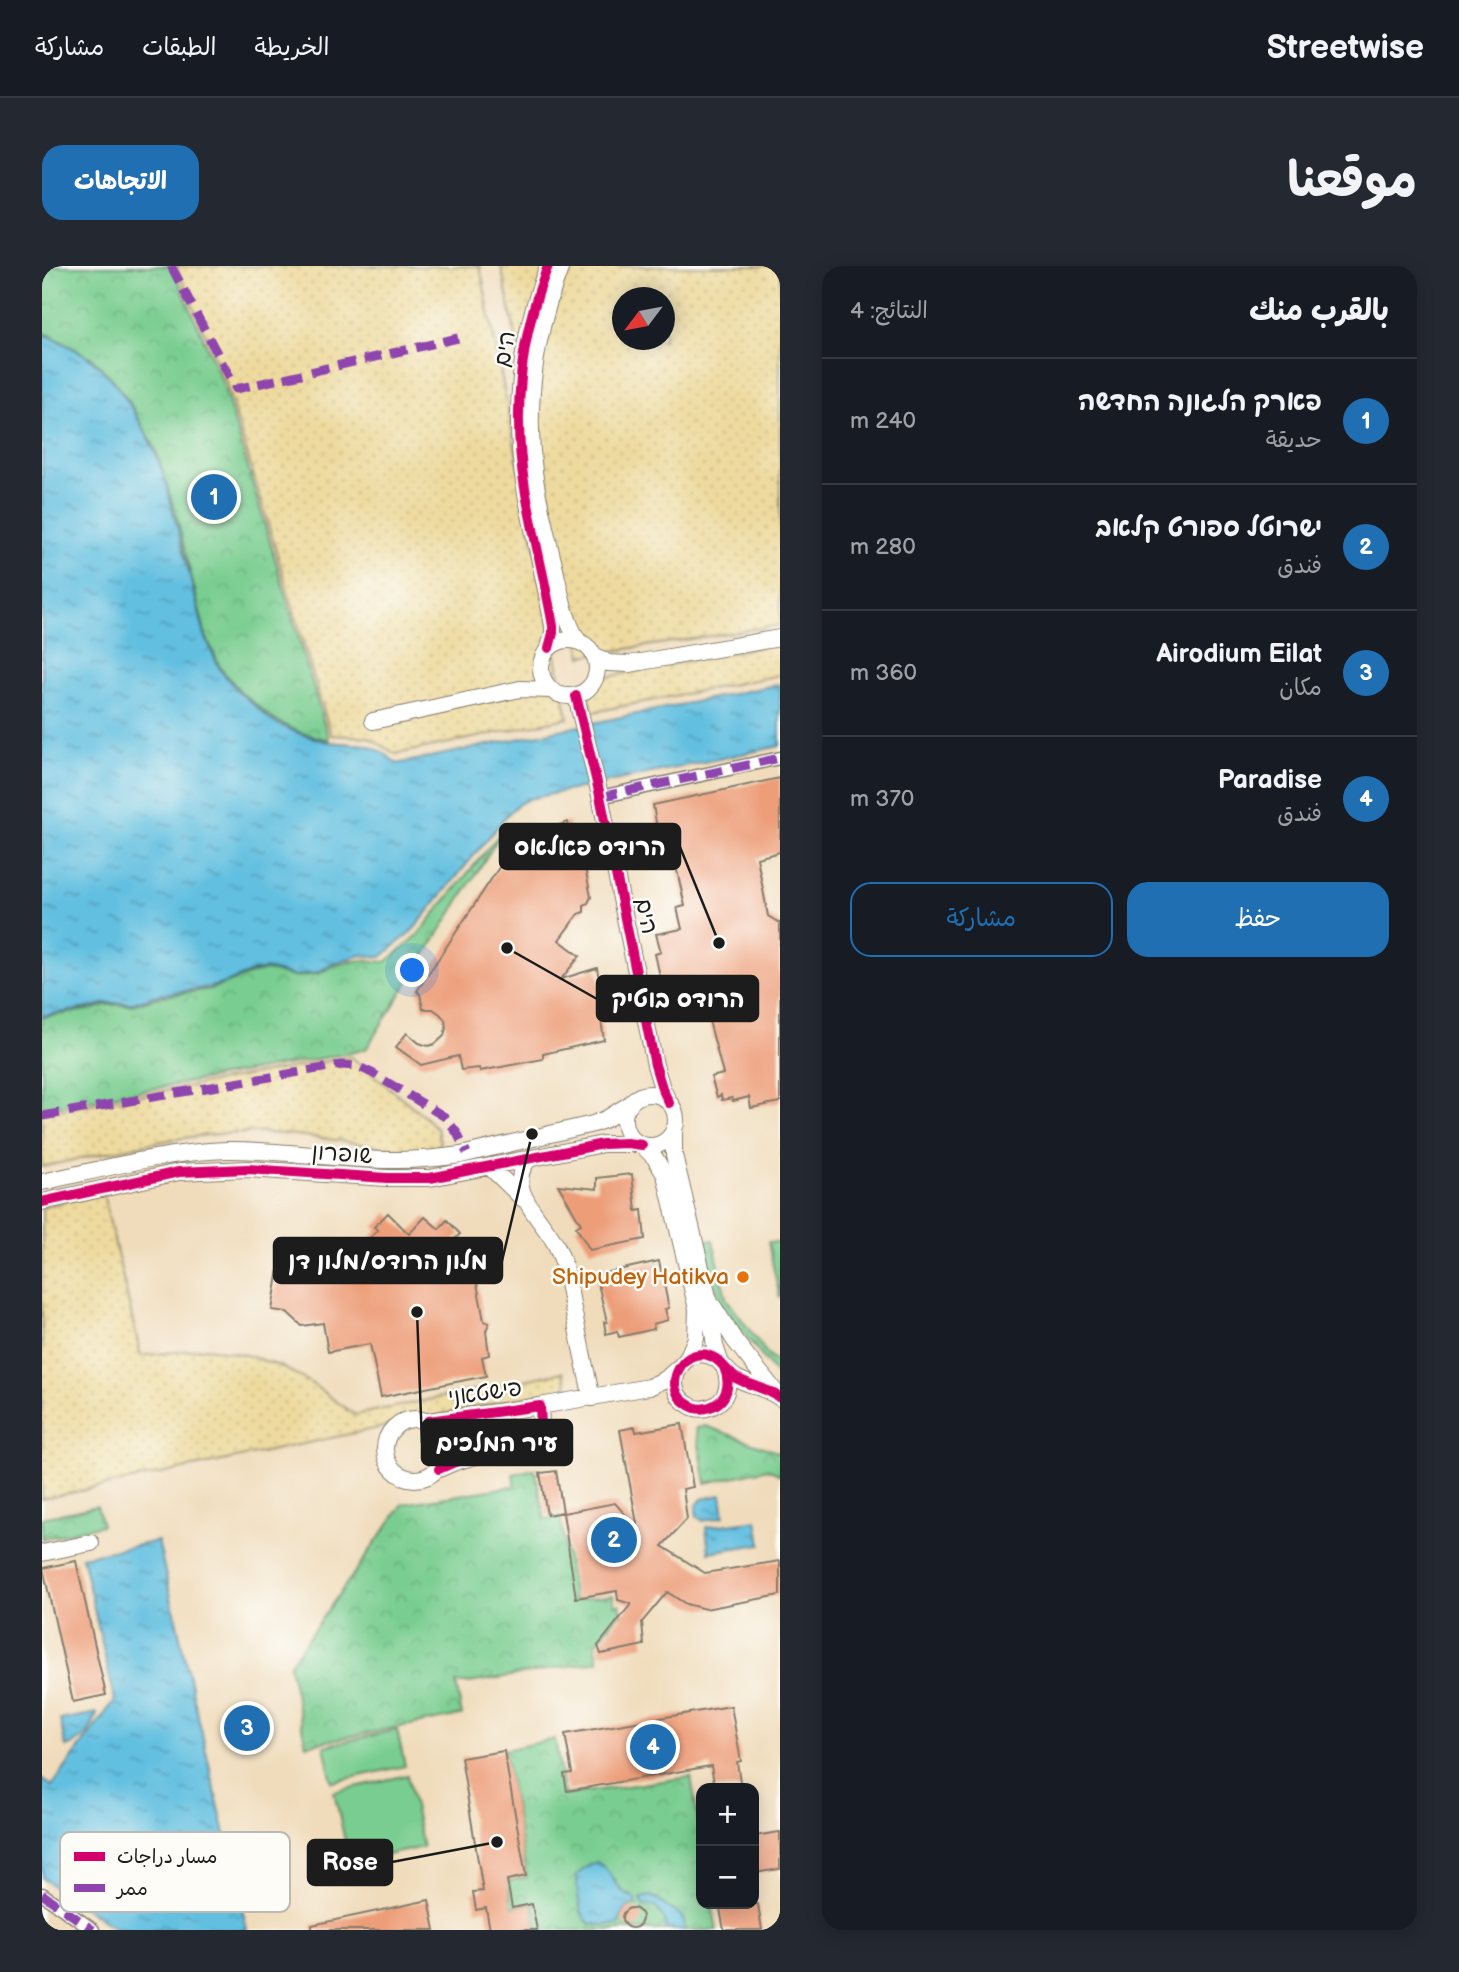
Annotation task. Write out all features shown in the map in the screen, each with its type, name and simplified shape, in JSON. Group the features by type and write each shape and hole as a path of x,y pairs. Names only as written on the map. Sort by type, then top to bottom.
{"street":[{"name":"הים","path":"545,655 553,633 524,486 519,438 523,355 532,314 548,266"},
{"name":"הים","path":"561,266 542,326 537,353 533,386 532,453 540,503 565,613 579,642"},
{"path":"373,721 530,688 551,690 563,696 576,696 587,690 594,681 629,664 780,638"},
{"path":"495,694 518,683 562,641 579,642 608,663 629,664"},
{"path":"545,655 541,675 551,690"},
{"path":"594,655 597,666 594,681"},
{"name":"הים","path":"576,696 654,1060 669,1103"},
{"path":"599,794 780,758"},
{"path":"654,1060 646,1085 624,1114 624,1126 630,1137 658,1161 665,1175 695,1301 698,1332 695,1344 675,1376 674,1384 681,1399"},
{"path":"633,1101 652,1094 663,1098 669,1103 676,1118 674,1153 708,1295 713,1340 728,1379 728,1388 719,1402 699,1409 691,1407 666,1390 649,1387"},
{"name":"שופרון","path":"42,1182 155,1158 226,1150 374,1160 442,1157 593,1124 610,1117 633,1101"},
{"path":"641,1144 660,1144 667,1140 674,1130"},
{"name":"שופרון","path":"42,1202 200,1170 247,1169 430,1178 603,1144 641,1144"},
{"path":"529,1159 521,1169 520,1187 561,1257 592,1398"},
{"path":"489,1167 528,1203"},
{"path":"708,1295 734,1341 780,1398"},
{"path":"683,1363 699,1355 707,1356 736,1378 764,1388 780,1398"},
{"name":"פישטאני","path":"428,1421 592,1398 649,1387 663,1381 683,1363"},
{"name":"פישטאני","path":"439,1469 531,1439 541,1426 540,1406"},
{"path":"409,1419 428,1421 443,1435 445,1455 439,1469 427,1478 407,1479 391,1467 386,1458 387,1438 399,1423 409,1419"},
{"path":"42,1553 91,1542"},
{"path":"42,1894 60,1907"},
{"path":"68,1912 93,1930"}],"sand":[{"path":"176,266 480,266 568,718 396,754 368,737 331,735 226,383"},
{"path":"501,266 780,266 780,625 582,656"},
{"path":"780,643 780,675 593,712 586,681"},
{"path":"351,1057 437,1129 440,1142 435,1153 315,1137 243,1133 167,1141 42,1167 42,1113"},
{"path":"103,1193 141,1356 207,1348 246,1355 280,1366 308,1381 355,1415 563,1372 568,1388 42,1499 42,1207"}],"green space":[{"path":"42,266 172,266 223,384 329,740 299,732 274,720 241,692 221,669 206,636 177,518 156,450 130,403 92,358 42,333"},
{"path":"506,826 366,1049 42,1109 42,1017 106,1005 133,1005 158,997 211,989 266,970 294,977 318,974 335,965 362,960 386,962 417,936"},
{"path":"713,1240 726,1298 765,1351 772,1359 780,1362 780,1380 720,1302 704,1242"},
{"path":"768,1242 780,1243 780,1299"},
{"path":"706,1426 780,1453 780,1475 768,1469 706,1483 696,1428"},
{"path":"535,1469 545,1520 560,1516 574,1600 613,1595 615,1605 620,1604 622,1613 595,1645 599,1661 456,1683 462,1715 306,1745 289,1665 403,1504 515,1486 513,1474"},
{"path":"97,1506 102,1525 42,1539 42,1518"},
{"path":"397,1730 405,1766 332,1782 324,1746"},
{"path":"555,1739 564,1795 691,1777 696,1807 696,1909 713,1909 717,1930 537,1930 533,1903 509,1907 509,1888 506,1888 504,1882 527,1877 504,1750"},
{"path":"407,1775 423,1847 350,1863 334,1792"}],"water":[{"path":"42,335 77,350 92,360 126,398 164,476 205,636 220,670 240,693 273,722 328,742 366,745 383,752 397,764 780,684 780,746 528,799 506,816 414,929 382,957 362,955 334,963 318,972 294,976 266,969 254,971 210,987 157,995 133,1003 106,1003 42,1016"},
{"path":"721,1495 724,1516 703,1521 697,1516 696,1507 702,1499"},
{"path":"757,1520 761,1544 709,1552 706,1527"},
{"path":"158,1541 225,1832 60,1832 60,1890 42,1878 42,1779 52,1786 115,1700 82,1557"},
{"path":"97,1713 86,1735 66,1747 60,1720"},
{"path":"597,1862 608,1871 622,1891 636,1899 636,1906 631,1905 623,1912 619,1924 593,1924 583,1915 577,1875"},
{"path":"651,1896 680,1915 684,1920 684,1930 666,1930 665,1920 655,1906 643,1906 641,1898"},
{"path":"91,1912 243,1912 247,1930 117,1930"}],"building":[{"path":"780,778 780,852 757,858 768,916 780,923 780,1102 751,1108 749,1097 733,1101 732,1098 722,1100 721,1095 717,1097 711,1077 723,1074 707,1013 699,1014 695,993 670,997 666,979 661,981 655,954 661,952 656,934 682,929 677,908 685,906 671,844 660,846 653,805"},
{"path":"568,822 570,834 578,832 591,897 584,905 584,912 578,914 559,940 580,956 561,979 597,968 601,990 597,993 604,1040 543,1054 543,1059 480,1071 479,1068 461,1070 458,1056 421,1065 396,1047 407,1033 419,1043 428,1046 435,1044 444,1036 446,1028 445,1020 440,1014 433,1009 423,1009 417,991 508,854 532,835"},
{"path":"632,1174 636,1211 642,1210 645,1239 590,1250 576,1227 581,1224 558,1185 597,1189 597,1178"},
{"path":"388,1213 409,1234 425,1217 439,1229 447,1220 460,1234 454,1240 480,1267 480,1275 476,1278 484,1321 489,1323 486,1331 489,1355 482,1357 486,1376 381,1397 370,1344 328,1352 323,1323 302,1326 287,1312 272,1310 280,1264 308,1271 309,1262 334,1266 358,1244 361,1248 378,1230 374,1227"},
{"path":"659,1261 669,1308 665,1309 668,1320 653,1324 654,1329 619,1337 617,1331 606,1334 604,1322 607,1322 596,1275"},
{"path":"682,1424 693,1487 683,1489 687,1519 662,1546 705,1573 780,1561 780,1595 705,1609 686,1604 667,1592 642,1622 644,1645 601,1654 598,1646 631,1604 618,1600 617,1591 576,1598 563,1513 615,1503 638,1529 620,1430 635,1427 636,1432"},
{"path":"556,1471 563,1512 547,1515 540,1473"},
{"path":"76,1561 106,1695 73,1702 43,1568"},
{"path":"731,1706 741,1761 737,1762 740,1783 714,1783 711,1766 567,1791 564,1774 572,1773 565,1734"},
{"path":"504,1751 526,1876 507,1880 512,1908 532,1904 537,1930 490,1930 486,1908 476,1910 473,1892 483,1891 461,1758"},
{"path":"780,1832 780,1869 759,1872 759,1835"},
{"path":"429,1900 435,1930 312,1930 312,1925"},
{"path":"632,1908 639,1911 642,1918 639,1925 632,1928 625,1925 622,1918 625,1911"},
{"path":"720,1909 759,1909 762,1930 724,1930"}],"marked path":[{"path":"171,266 236,389 458,338"},
{"path":"600,797 780,758"},
{"path":"42,1116 341,1065 357,1066 445,1117 467,1153"},
{"path":"42,1894 60,1907"},
{"path":"68,1912 93,1930"}],"cycle path":[{"path":"548,266 538,293 525,347 519,432 525,488 553,626 549,648"},
{"path":"576,696 599,791 655,1065 669,1103"},
{"path":"42,1202 179,1172 247,1169 387,1178 430,1178 603,1144 642,1145"},
{"path":"724,1367 727,1379 726,1391 716,1404 704,1409 696,1408 680,1397 676,1388 679,1368 695,1355 705,1355 716,1359 736,1378 780,1398"},
{"path":"428,1421 540,1406 541,1425 531,1439 439,1469"}],"place":[{"name":"פארק הלגונה החדשה","path":"214,497"},
{"name":"הרודס פאלאס","path":"719,943"},
{"name":"הרודס בוטיק","path":"507,948"},
{"name":"מלון הרודס/מלון דן","path":"532,1134"},
{"name":"Shipudey Hatikva","path":"743,1277"},
{"name":"עיר המלכים","path":"417,1312"},
{"name":"ישרוטל ספורט קלאב","path":"614,1540"},
{"name":"Airodium Eilat","path":"247,1728"},
{"name":"Paradise","path":"653,1747"},
{"name":"Rose","path":"497,1842"}]}
